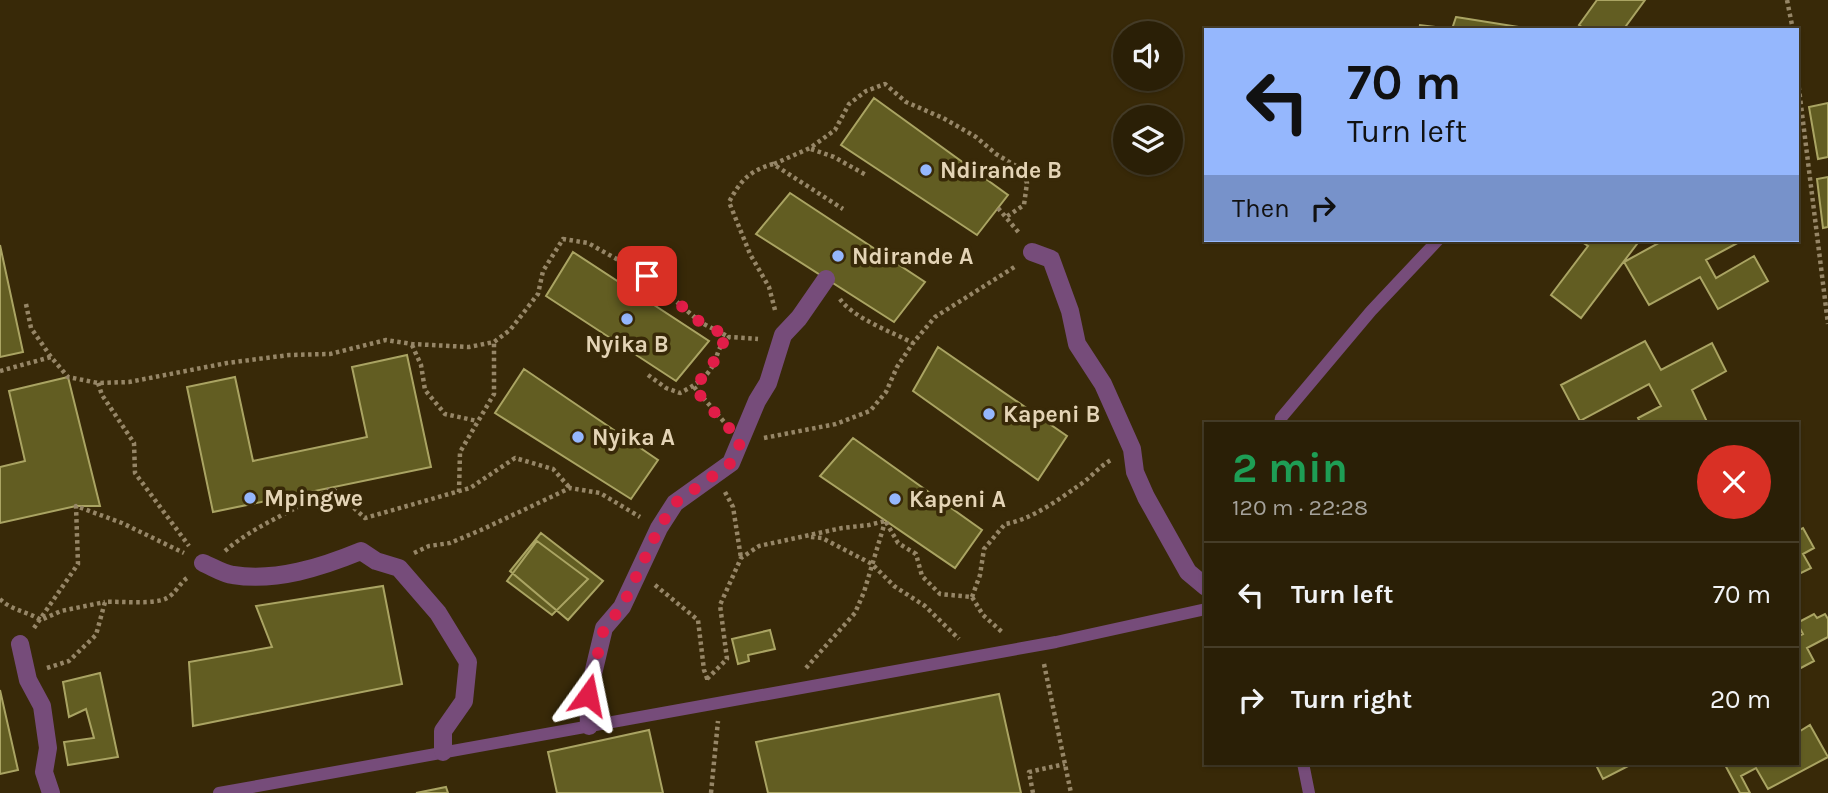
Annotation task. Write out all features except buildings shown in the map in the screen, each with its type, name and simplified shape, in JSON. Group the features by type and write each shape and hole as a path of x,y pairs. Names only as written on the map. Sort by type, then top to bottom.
{"street":[{"path":"1032,252 1051,259 1070,311 1077,344 1103,384 1132,449 1135,472 1146,497 1188,572 1204,585"},
{"path":"589,726 588,695 604,628 622,607 659,528 675,503 731,463 757,401 768,383 783,335 799,318 826,279"},
{"path":"203,563 230,575 265,578 337,561 361,551 376,561 399,568 438,613 468,662 464,701 443,731 443,752"},
{"path":"20,644 28,680 42,706 48,748 44,772 51,793"}],"lane":[{"path":"1280,422 1371,311 1436,242"},
{"path":"219,793 1040,645 1204,609"},
{"path":"1303,765 1309,793"}],"path":[{"path":"1787,0 1793,28"},
{"path":"26,304 31,328 68,377 98,383 128,382 227,363 289,355 330,354 386,340 469,347 494,342 510,330 538,294 543,271 563,239 588,243 647,276 700,322 729,337 755,340 783,335 769,287 750,254 729,202 739,184 756,169 810,148 835,130 849,104 866,92 885,84 906,103 943,118 976,137 996,154 1021,169 1027,183 1024,205 1006,217"},
{"path":"1799,89 1828,324"},
{"path":"810,148 834,157 866,175"},
{"path":"773,164 843,209"},
{"path":"694,387 741,441 836,424 870,411 886,392 897,367 913,343 935,317 1016,267 1032,252 998,208"},
{"path":"826,279 844,305 913,343"},
{"path":"648,375 666,388 680,393 694,387 712,367 718,348 729,337"},
{"path":"459,492 460,452 494,394 494,342"},
{"path":"412,344 421,365 425,390 444,414 477,421"},
{"path":"0,371 51,357"},
{"path":"98,383 102,396 134,443 135,473 159,502 179,535 203,563"},
{"path":"972,597 980,575 984,549 1004,524 1019,522 1080,485 1102,464 1132,449"},
{"path":"41,620 61,611 105,602 153,602 169,598 203,563 225,551 239,539 332,488 365,518 459,492 492,475 515,458 554,469 570,488"},
{"path":"707,679 727,659 720,605 741,558 733,507 716,474"},
{"path":"389,565 429,546 450,543 481,530 570,488 600,493 659,528"},
{"path":"20,644 41,620 78,564 76,506 122,523 203,563"},
{"path":"885,521 898,543 916,554 922,576 940,594 972,597"},
{"path":"741,558 759,547 885,521"},
{"path":"786,691 855,612 885,521"},
{"path":"807,536 822,538 872,564 894,586 925,606 975,657"},
{"path":"638,571 698,620 704,670 721,702 711,793"},
{"path":"972,597 983,615 1023,648"},
{"path":"0,599 9,608 31,614 41,620"},
{"path":"28,680 40,670 69,661 83,649 96,635 105,602"},
{"path":"1040,645 1071,793"},
{"path":"1033,793 1029,772 1065,764"}],"place":[{"name":"Ndirande B","path":"926,170"},
{"name":"Ndirande A","path":"838,256"},
{"name":"Nyika B","path":"627,319"},
{"name":"Kapeni B","path":"989,414"},
{"name":"Nyika A","path":"578,437"},
{"name":"Mpingwe","path":"250,498"},
{"name":"Kapeni A","path":"895,499"}],"route":[{"path":"588,695 604,628 622,607 659,528 675,503 731,463 741,441 694,387 712,367 718,348 729,337 700,322 647,276"}]}
